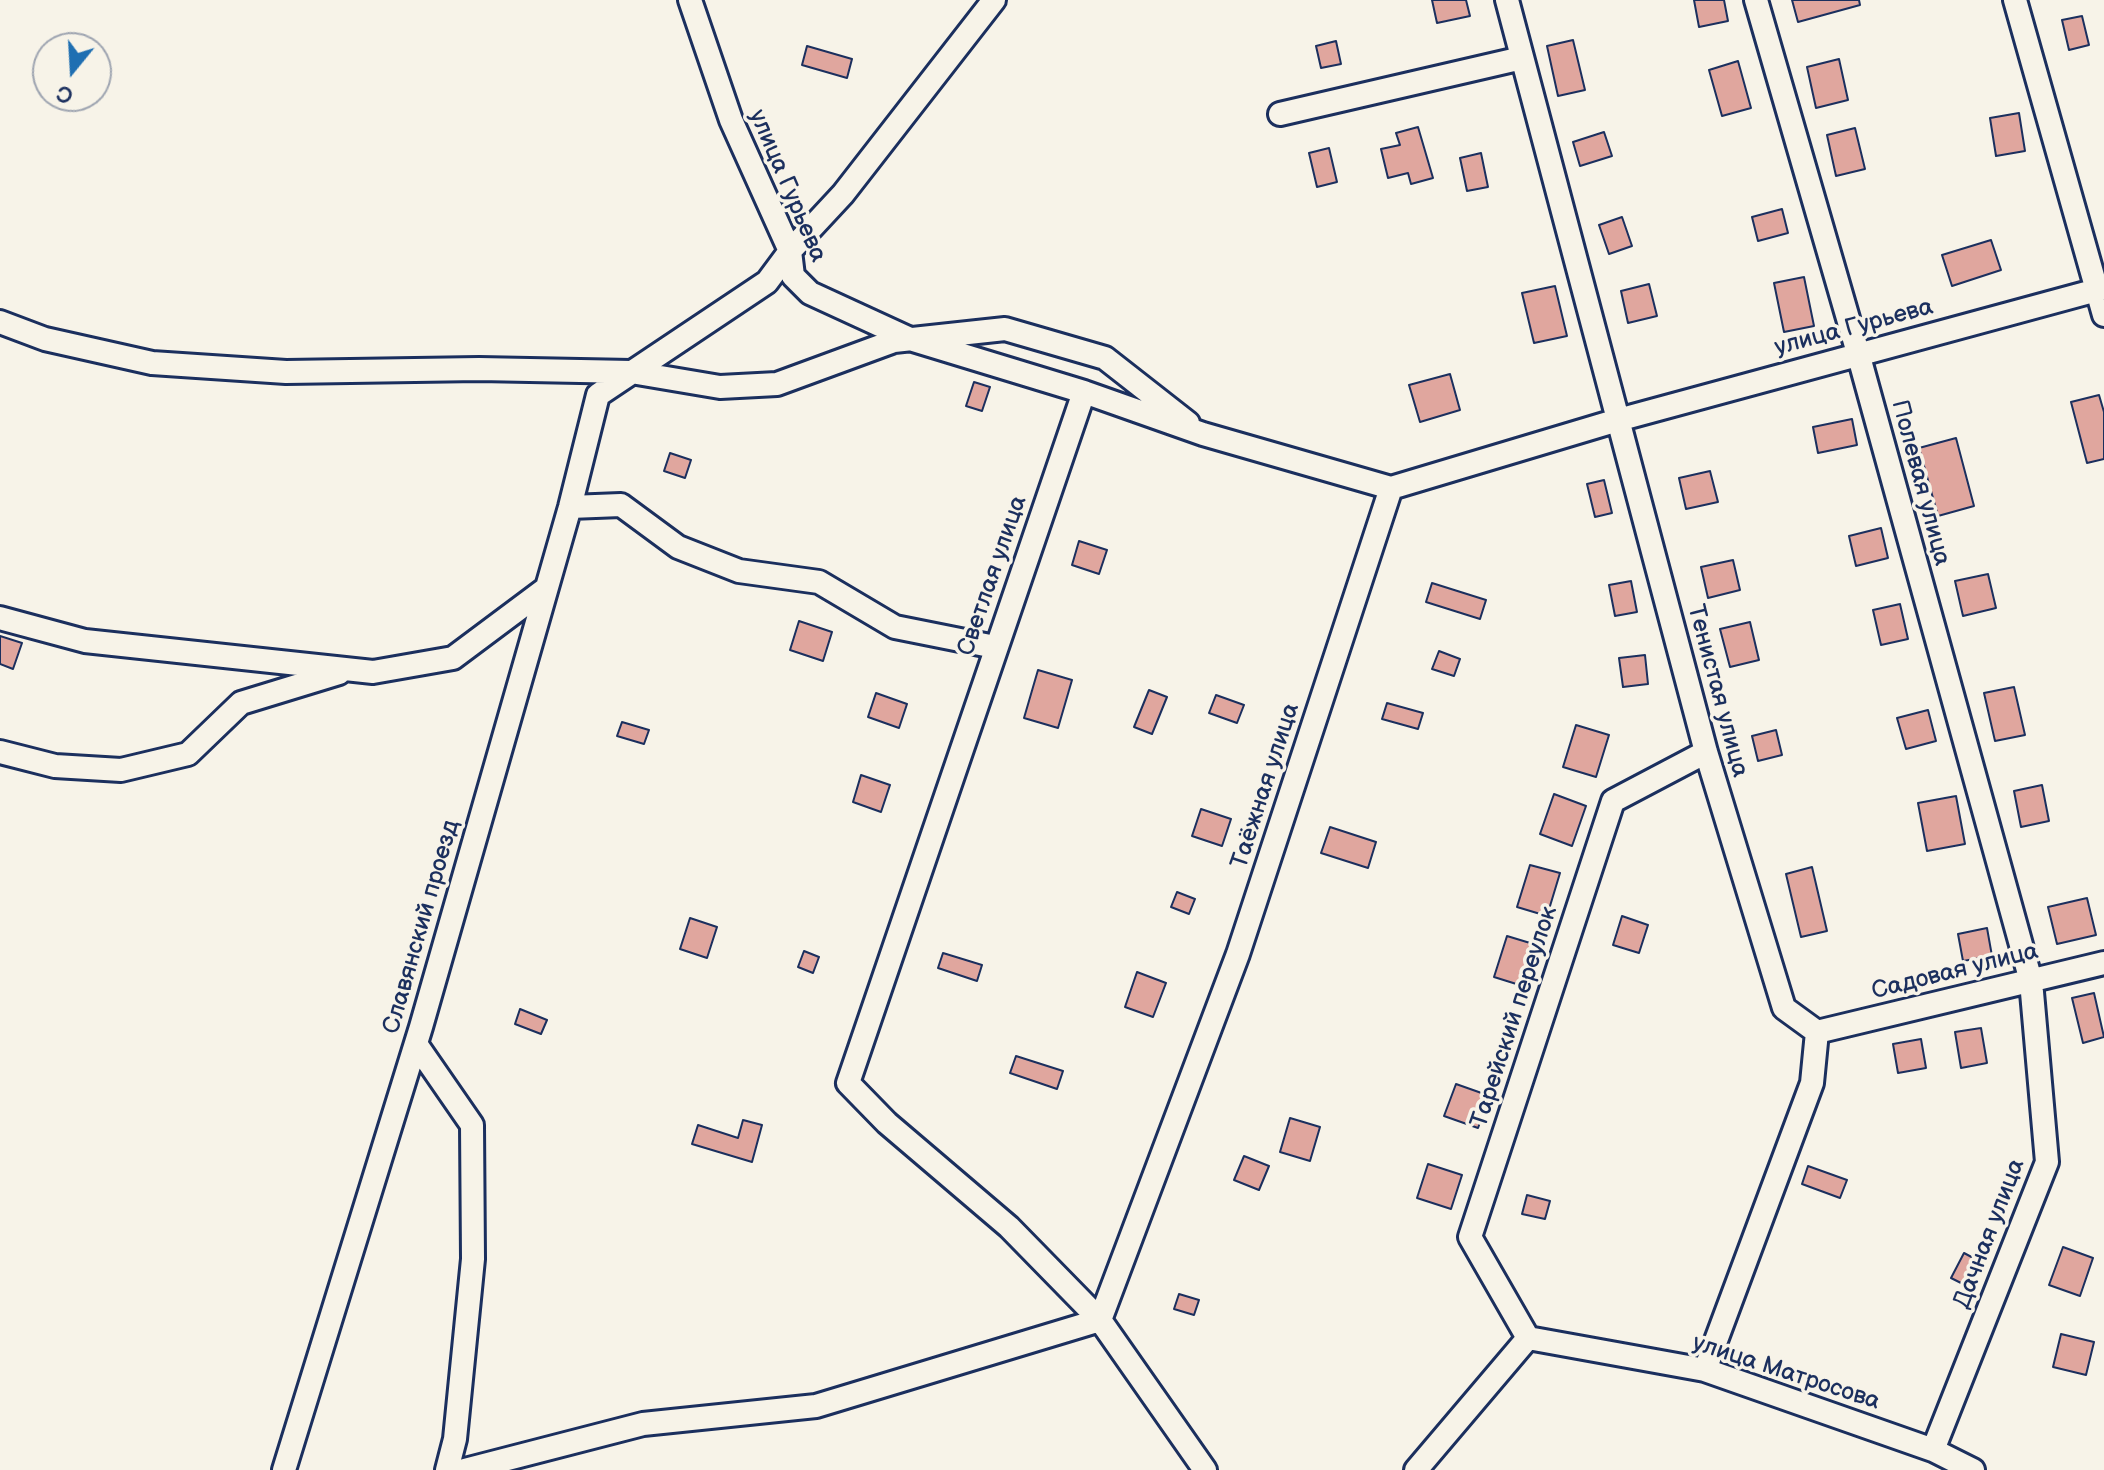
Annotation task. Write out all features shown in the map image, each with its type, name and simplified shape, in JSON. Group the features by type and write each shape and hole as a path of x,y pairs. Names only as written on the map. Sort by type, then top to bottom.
{"street":[{"name":"улица Гурьева","path":"690,0 731,120 790,251 793,276 810,293 910,339 1084,392"},
{"path":"631,372 767,282 790,251 843,194 994,0"},
{"name":"Тенистая улица","path":"1507,0 1706,752 1784,1008 1817,1032"},
{"name":"Полевая улица","path":"1756,0 1858,353 2031,981"},
{"path":"2015,0 2101,289 2104,315"},
{"path":"1280,114 1522,58"},
{"name":"улица Гурьева","path":"1618,420 2101,289"},
{"path":"0,322 45,339 152,363 286,372 479,369 631,372 720,387 777,384 894,341 1005,329 1105,358 1203,434"},
{"name":"Славянский проезд","path":"284,1470 416,1044 570,507 598,395 631,372"},
{"path":"1084,392 1203,434 1391,488 1618,420"},
{"name":"Светлая улица","path":"1084,392 848,1083 887,1123 1009,1227 1100,1320"},
{"name":"Таёжная улица","path":"1100,1320 1238,954 1391,488"},
{"path":"570,507 621,505 678,547 739,571 819,582 895,627 995,647"},
{"path":"0,618 85,641 373,672 453,658 544,590"},
{"path":"0,752 55,766 121,770 188,754 241,703 348,670"},
{"name":"Тарейский переулок","path":"1528,1338 1470,1237 1613,801 1706,752"},
{"name":"Садовая улица","path":"1817,1032 2104,963"},
{"name":"Дачная улица","path":"1933,1450 2047,1162 2031,981"},
{"path":"1705,1370 1812,1083 1817,1032"},
{"path":"416,1044 472,1125 473,1259 455,1439 447,1470"},
{"path":"465,1470 643,1424 816,1406 1100,1320 1205,1470"},
{"path":"1416,1470 1528,1338"},
{"name":"улица Матросова","path":"1528,1338 1705,1370 1933,1450 1973,1470"}],"building":[{"path":"1432,0 1466,0 1470,16 1437,23"},
{"path":"1694,0 1724,0 1728,21 1699,27"},
{"path":"1792,0 1859,0 1860,5 1798,22"},
{"path":"2082,16 2089,45 2069,50 2062,20"},
{"path":"1573,40 1585,90 1558,96 1547,46"},
{"path":"1336,41 1341,64 1321,68 1316,46"},
{"path":"807,46 852,59 847,78 802,65"},
{"path":"1839,59 1848,100 1816,108 1807,67"},
{"path":"1738,61 1751,108 1722,116 1709,70"},
{"path":"2019,113 2025,151 1996,156 1990,118"},
{"path":"1418,127 1433,178 1411,184 1408,173 1388,178 1381,149 1400,145 1396,133"},
{"path":"1855,128 1865,169 1836,176 1827,135"},
{"path":"1604,132 1612,156 1580,166 1573,142"},
{"path":"1329,148 1337,182 1317,187 1309,153"},
{"path":"1481,153 1488,187 1467,191 1460,158"},
{"path":"1782,209 1788,233 1758,241 1752,217"},
{"path":"1622,217 1632,246 1609,254 1599,225"},
{"path":"1991,240 2001,270 1952,286 1942,255"},
{"path":"1804,277 1814,326 1784,332 1774,283"},
{"path":"1649,284 1657,316 1628,323 1621,291"},
{"path":"1555,286 1567,336 1534,343 1522,293"},
{"path":"1450,374 1460,410 1420,422 1409,385"},
{"path":"974,382 990,387 982,411 966,406"},
{"path":"2099,395 2104,412 2104,459 2087,463 2071,402"},
{"path":"1852,419 1857,445 1818,453 1813,427"},
{"path":"1956,438 1974,506 1938,516 1919,448"},
{"path":"670,453 691,460 685,478 664,471"},
{"path":"1710,471 1718,502 1686,509 1679,478"},
{"path":"1604,480 1612,513 1595,517 1587,484"},
{"path":"1881,528 1888,558 1856,566 1849,536"},
{"path":"1079,541 1107,550 1099,574 1072,565"},
{"path":"1733,560 1740,590 1708,598 1701,567"},
{"path":"1988,574 1996,608 1963,616 1955,581"},
{"path":"1631,581 1637,612 1615,616 1609,585"},
{"path":"1432,583 1486,600 1480,619 1426,602"},
{"path":"1900,604 1908,639 1881,645 1873,610"},
{"path":"799,621 832,632 823,661 790,650"},
{"path":"1750,622 1759,660 1730,667 1720,629"},
{"path":"0,636 22,643 13,669 0,664"},
{"path":"1439,651 1460,659 1454,676 1432,669"},
{"path":"1645,655 1648,684 1623,687 1619,658"},
{"path":"1038,670 1072,680 1058,728 1024,718"},
{"path":"2014,687 2025,735 1995,741 1984,693"},
{"path":"1149,690 1167,697 1152,734 1134,727"},
{"path":"876,693 907,704 899,728 868,717"},
{"path":"1216,695 1244,705 1237,723 1209,713"},
{"path":"1387,703 1423,713 1418,729 1382,719"},
{"path":"1928,710 1936,741 1906,749 1897,718"},
{"path":"622,722 649,730 644,744 617,736"},
{"path":"1576,725 1609,735 1596,777 1563,767"},
{"path":"1776,730 1782,755 1758,761 1752,736"},
{"path":"861,775 890,785 881,812 853,802"},
{"path":"2042,785 2049,821 2021,827 2014,791"},
{"path":"1554,794 1586,806 1572,846 1540,834"},
{"path":"1956,796 1965,844 1927,851 1918,803"},
{"path":"1201,809 1231,819 1222,846 1192,836"},
{"path":"1330,827 1376,842 1368,868 1321,853"},
{"path":"1530,865 1560,873 1547,916 1517,907"},
{"path":"1812,867 1827,931 1801,937 1786,874"},
{"path":"1177,892 1195,899 1189,914 1171,907"},
{"path":"2087,898 2096,935 2057,944 2048,907"},
{"path":"1622,916 1648,925 1639,953 1613,945"},
{"path":"690,918 717,927 707,958 680,949"},
{"path":"1987,928 1992,956 1963,961 1958,934"},
{"path":"1507,936 1540,946 1526,987 1494,977"},
{"path":"804,951 819,957 813,973 798,967"},
{"path":"943,953 982,965 977,981 938,968"},
{"path":"1137,972 1166,983 1153,1017 1125,1007"},
{"path":"2094,993 2104,1037 2083,1043 2072,998"},
{"path":"520,1009 547,1020 541,1034 515,1024"},
{"path":"1981,1028 1987,1063 1961,1068 1955,1032"},
{"path":"1921,1039 1926,1068 1898,1073 1893,1044"},
{"path":"1016,1056 1063,1071 1057,1089 1010,1073"},
{"path":"1456,1084 1490,1096 1478,1128 1444,1116"},
{"path":"1290,1118 1320,1127 1310,1161 1280,1152"},
{"path":"743,1120 762,1125 752,1162 692,1144 698,1125 738,1138"},
{"path":"1244,1156 1269,1166 1259,1190 1234,1180"},
{"path":"1428,1164 1462,1175 1451,1209 1417,1198"},
{"path":"1808,1166 1847,1180 1840,1198 1802,1184"},
{"path":"1527,1195 1550,1201 1545,1219 1522,1214"},
{"path":"2063,1247 2093,1258 2080,1296 2049,1285"},
{"path":"1964,1253 1979,1261 1967,1286 1951,1278"},
{"path":"1179,1294 1199,1300 1194,1315 1174,1309"},
{"path":"2061,1334 2094,1342 2086,1375 2053,1367"}]}
